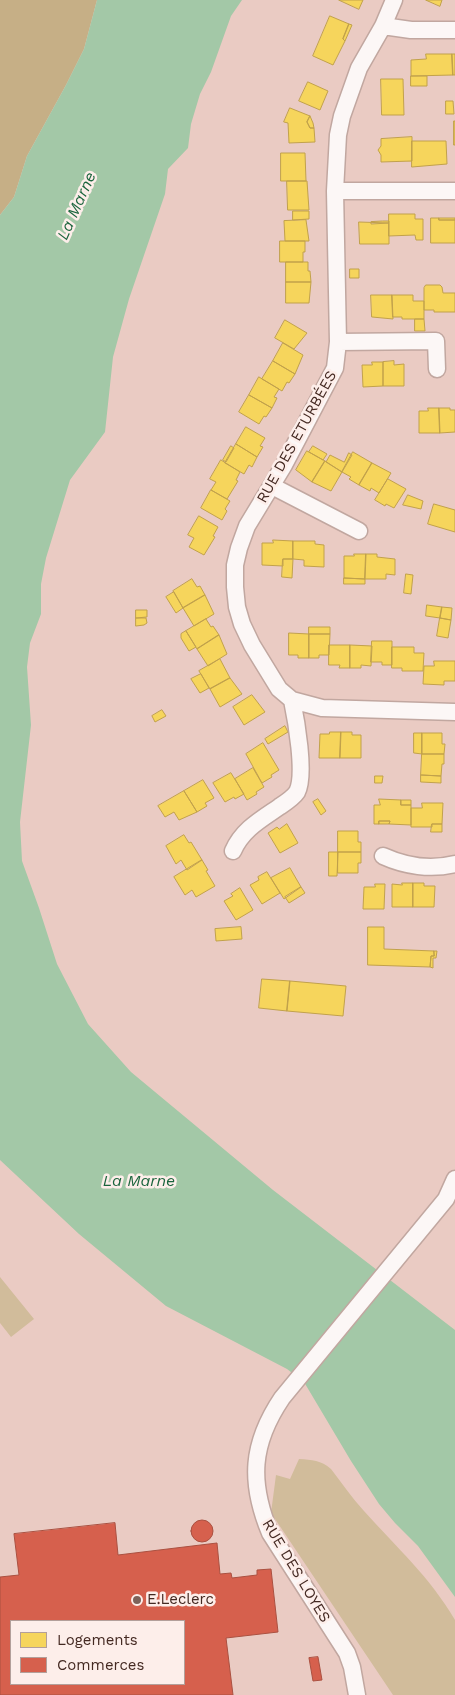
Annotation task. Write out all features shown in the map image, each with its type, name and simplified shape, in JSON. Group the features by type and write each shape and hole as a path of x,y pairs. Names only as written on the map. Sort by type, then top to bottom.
{"street":[{"name":"RUE DES ETURBÉES","path":"292,700 279,689 266,670 242,624 237,606 235,565 247,526 272,486 330,380 336,363 338,342 335,191 338,135 342,116 359,68 384,26 394,0"},
{"path":"384,26 411,30 455,30"},
{"path":"335,191 455,191"},
{"path":"338,342 436,341 436,369"},
{"path":"272,486 359,531"},
{"path":"232,851 238,840 249,828 289,800 297,792 300,768 298,730 292,700 322,708 455,712"},
{"path":"384,856 400,864 415,866 455,864"},
{"name":"RUE DES LOYES","path":"357,1695 352,1667 347,1653 270,1533 258,1494 257,1455 269,1417 446,1198 455,1179"}],"shaded area":[{"path":"0,0 97,0 84,49 27,156 14,197 0,215"},
{"path":"0,1277 34,1319 11,1337 0,1323"},
{"path":"299,1459 320,1462 331,1469 360,1506 424,1576 445,1604 455,1620 455,1695 393,1695 271,1513 276,1475 290,1479"}],"water":[{"name":"La Marne","path":"97,0 242,0 231,16 211,72 200,94 191,124 188,148 168,169 165,194 129,299 113,357 105,432 70,480 46,558 41,584 41,614 30,643 27,667 31,725 20,822 22,861 57,964 88,1024 131,1072 273,1190 455,1330 455,1597 418,1546 379,1504 304,1382 287,1369 166,1306 79,1234 0,1160 0,215 14,197 27,156 84,49"}],"building: Logements":[{"path":"339,0 363,0 359,9"},
{"path":"426,0 442,0 440,6"},
{"path":"330,16 349,24 343,39 345,41 333,65 313,56"},
{"path":"349,24 352,25 345,41 343,39"},
{"path":"426,54 452,54 453,75 411,76 411,60 426,59"},
{"path":"452,54 455,54 455,75 453,75"},
{"path":"411,76 427,76 427,86 411,86"},
{"path":"381,79 403,79 404,115 382,115"},
{"path":"308,82 328,91 320,110 299,101"},
{"path":"446,101 453,101 454,114 446,114"},
{"path":"290,108 310,116 307,122 310,128 314,128 315,142 289,143 288,123 284,122"},
{"path":"310,116 314,128 310,128 307,122"},
{"path":"455,121 455,145 454,145"},
{"path":"412,137 412,161 381,162 381,155 378,150 381,146 381,139"},
{"path":"412,141 446,141 447,164 412,167"},
{"path":"281,153 305,153 306,181 281,181"},
{"path":"287,181 307,181 309,210 288,210"},
{"path":"293,211 309,211 309,219 293,220"},
{"path":"389,214 415,214 415,219 423,219 423,240 416,240 415,235 389,236"},
{"path":"431,218 455,220 455,243 431,243"},
{"path":"439,218 455,218 455,220 439,220"},
{"path":"306,220 309,241 285,241 284,221"},
{"path":"389,221 389,223 371,224 371,222"},
{"path":"359,222 389,223 389,244 360,244"},
{"path":"280,241 305,241 303,262 280,262"},
{"path":"286,262 308,262 311,282 286,282"},
{"path":"350,269 359,269 359,278 350,278"},
{"path":"286,282 311,282 309,303 286,303"},
{"path":"426,285 440,285 443,293 455,293 455,312 424,310 424,288"},
{"path":"371,295 392,295 393,319 372,317"},
{"path":"392,295 413,295 413,301 424,301 424,319 393,317"},
{"path":"415,319 424,319 425,331 415,331"},
{"path":"285,320 307,333 294,349 275,338"},
{"path":"283,343 303,355 295,374 273,361"},
{"path":"273,361 295,374 282,391 262,379"},
{"path":"394,361 394,365 404,364 404,386 383,386 383,362"},
{"path":"372,362 383,362 383,386 363,387 362,365 372,365"},
{"path":"259,377 279,389 274,397 277,398 272,408 249,395"},
{"path":"249,395 272,408 259,424 239,412"},
{"path":"428,408 439,408 440,433 419,433 419,411 428,411"},
{"path":"439,408 455,410 455,432 440,433"},
{"path":"246,427 265,438 260,446 263,447 257,457 236,444"},
{"path":"236,444 257,457 252,467 249,465 244,474 225,463"},
{"path":"231,446 234,448 226,462 223,460"},
{"path":"313,446 327,454 323,460 309,452"},
{"path":"307,451 325,461 312,482 296,470"},
{"path":"353,452 372,463 359,485 342,472"},
{"path":"349,453 352,455 342,472 326,462 330,455 344,462"},
{"path":"221,460 240,472 236,480 238,481 227,499 211,490 216,482 210,479"},
{"path":"325,461 342,472 331,491 312,482"},
{"path":"372,463 391,473 379,493 371,488 370,491 359,485"},
{"path":"388,479 406,489 394,508 386,504 385,506 375,500"},
{"path":"211,490 230,501 225,509 227,511 222,520 201,508"},
{"path":"408,495 423,501 421,509 403,505"},
{"path":"434,504 455,510 455,532 428,524"},
{"path":"199,516 218,527 213,536 215,537 204,555 189,547 194,538 188,535"},
{"path":"273,540 293,541 293,559 283,559 283,566 262,565 262,543 273,543"},
{"path":"293,541 315,541 315,544 324,545 324,567 304,566 304,560 293,559"},
{"path":"354,554 366,554 365,579 344,578 344,556 354,556"},
{"path":"366,554 377,554 377,557 395,559 395,575 386,574 386,579 365,579"},
{"path":"283,559 293,559 292,578 282,577"},
{"path":"406,574 413,575 411,594 404,593"},
{"path":"344,578 365,579 365,584 344,584"},
{"path":"192,579 197,587 200,586 205,595 183,608 173,591"},
{"path":"174,592 183,608 176,613 166,597"},
{"path":"205,595 214,614 194,626 183,608"},
{"path":"427,605 442,607 440,618 426,616"},
{"path":"442,607 452,608 451,620 440,618"},
{"path":"136,610 147,610 147,617 136,618"},
{"path":"136,618 146,618 147,623 136,626"},
{"path":"440,618 451,620 448,638 437,636"},
{"path":"206,619 219,635 197,649 186,631"},
{"path":"309,627 330,627 330,634 309,634"},
{"path":"186,631 196,647 189,651 181,638 181,634"},
{"path":"289,633 309,634 309,658 298,658 298,655 289,655"},
{"path":"309,634 330,634 329,655 309,658"},
{"path":"219,635 227,654 208,666 197,649"},
{"path":"372,641 392,641 392,665 382,665 382,662 371,662"},
{"path":"329,645 350,645 350,668 339,668 340,665 329,665"},
{"path":"350,645 372,646 371,666 361,665 361,668 350,668"},
{"path":"392,647 414,647 414,653 424,653 423,671 402,671 402,668 392,668"},
{"path":"220,659 230,678 210,689 199,671"},
{"path":"434,661 455,661 455,681 444,681 444,685 423,684 424,666 434,666"},
{"path":"201,674 209,688 200,693 191,679"},
{"path":"230,678 242,694 220,707 210,689"},
{"path":"252,695 265,712 244,725 233,707"},
{"path":"162,710 166,716 155,722 152,716"},
{"path":"285,726 288,732 268,744 265,739"},
{"path":"330,732 341,732 340,758 319,758 320,734 329,734"},
{"path":"341,732 352,732 352,735 361,735 361,758 340,758"},
{"path":"414,733 422,733 422,754 414,753"},
{"path":"422,733 442,733 442,744 445,744 444,754 422,754"},
{"path":"263,743 279,770 262,783 246,754"},
{"path":"422,754 444,754 441,776 421,775"},
{"path":"253,768 264,787 247,800 235,779"},
{"path":"231,773 244,794 225,802 213,783"},
{"path":"421,775 441,776 441,783 421,782"},
{"path":"375,776 383,776 382,783 375,783"},
{"path":"203,780 214,798 205,803 207,806 197,812 184,791"},
{"path":"184,791 197,812 179,820 174,812 165,817 158,806"},
{"path":"318,799 326,811 321,815 313,802"},
{"path":"379,799 401,800 401,805 411,805 411,825 389,824 390,821 379,821 379,824 374,824 374,805 380,805"},
{"path":"401,800 411,800 411,805 401,805"},
{"path":"422,803 443,803 442,824 432,824 432,827 411,827 411,808 422,808"},
{"path":"379,821 390,821 389,824 379,824"},
{"path":"287,824 298,843 280,853 268,833 277,827 279,829"},
{"path":"432,824 442,824 442,832 431,832"},
{"path":"338,831 358,831 358,842 361,842 361,852 338,852"},
{"path":"184,835 189,843 191,842 202,860 187,870 181,860 176,864 166,846"},
{"path":"329,852 338,852 337,876 329,876"},
{"path":"338,852 361,852 361,863 358,863 358,873 338,873"},
{"path":"202,860 215,886 196,897 192,890 185,895 174,877"},
{"path":"290,868 301,887 284,899 271,878"},
{"path":"267,872 280,893 262,904 250,885"},
{"path":"402,883 413,883 413,907 392,907 392,884 402,885"},
{"path":"413,883 435,886 434,907 413,907"},
{"path":"375,884 385,884 384,909 363,909 364,887 375,887"},
{"path":"301,887 305,893 289,903 285,897"},
{"path":"240,888 253,910 236,920 224,901 233,896 231,894"},
{"path":"241,927 242,939 216,941 215,929"},
{"path":"368,927 384,927 384,949 434,951 434,956 431,956 430,967 368,965"},
{"path":"434,951 437,951 436,958 433,958 433,968 430,967 431,956 434,956"},
{"path":"262,979 290,981 287,1011 259,1008"},
{"path":"290,981 346,986 343,1016 287,1011"}],"building: Commerces":[{"path":"198,1520 206,1520 213,1527 213,1535 206,1542 198,1542 191,1535 191,1527"},
{"name":"E.Leclerc","path":"115,1523 118,1555 217,1543 220,1574 231,1573 232,1578 257,1575 257,1570 271,1569 278,1632 226,1638 233,1695 0,1695 0,1577 19,1575 14,1534"},
{"path":"318,1657 322,1680 313,1681 309,1658"}],"place":[{"name":"E.Leclerc","path":"137,1600"}]}
